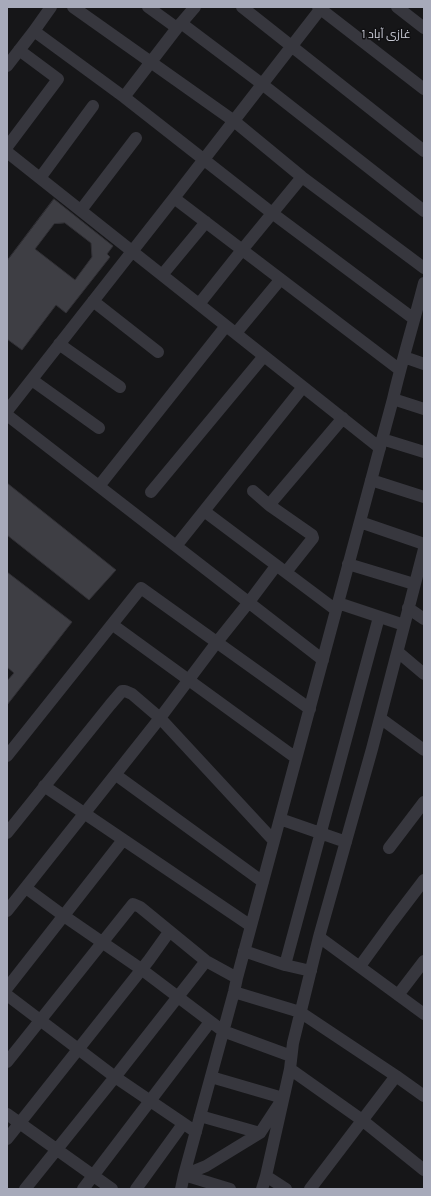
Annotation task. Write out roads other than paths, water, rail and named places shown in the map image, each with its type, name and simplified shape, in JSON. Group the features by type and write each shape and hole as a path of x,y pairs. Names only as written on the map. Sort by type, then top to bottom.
{"street":[{"path":"7,66 51,7"},
{"path":"73,7 234,121 302,177 424,268"},
{"path":"148,7 179,26 262,84 424,211"},
{"path":"124,97 195,7"},
{"path":"242,7 424,151"},
{"path":"397,7 424,28"},
{"path":"7,411 234,121 320,8 424,89"},
{"path":"34,31 124,97 272,213 418,317"},
{"path":"7,147 58,79 19,50"},
{"path":"40,178 93,106"},
{"path":"81,210 136,138"},
{"path":"7,152 343,418 381,444 424,452"},
{"path":"199,304 302,177"},
{"path":"174,198 400,370"},
{"path":"162,275 206,222"},
{"path":"236,333 280,280"},
{"path":"181,1189 400,370 418,317 424,283"},
{"path":"93,301 158,352"},
{"path":"98,486 226,326"},
{"path":"59,344 120,388"},
{"path":"151,492 264,356"},
{"path":"404,357 424,364"},
{"path":"32,380 99,428"},
{"path":"176,546 303,387"},
{"path":"393,399 424,409"},
{"path":"7,414 323,660"},
{"path":"269,505 343,418"},
{"path":"371,480 424,498"},
{"path":"7,911 116,775 249,602 313,538 312,535 253,492"},
{"path":"204,511 281,569 337,607 379,617 404,625"},
{"path":"262,1189 290,1069 293,1043 300,1012 319,937 398,652 423,552 360,522"},
{"path":"348,564 414,584"},
{"path":"7,756 141,588 310,709"},
{"path":"408,608 424,619"},
{"path":"286,965 320,833 379,617"},
{"path":"112,624 296,758"},
{"path":"398,652 424,674"},
{"path":"7,833 110,704 122,691 125,691 132,694 160,718 274,841"},
{"path":"380,718 424,750"},
{"path":"116,775 263,882"},
{"path":"44,786 251,926"},
{"path":"389,848 424,802"},
{"path":"280,819 346,842"},
{"path":"7,988 122,840"},
{"path":"360,966 424,880"},
{"path":"26,888 141,969 223,1031 291,1056"},
{"path":"7,1062 133,904 140,907 206,961 237,978"},
{"path":"7,1138 169,932"},
{"path":"319,937 424,1014"},
{"path":"244,951 311,972"},
{"path":"398,995 424,960"},
{"path":"25,1189 206,961"},
{"path":"234,992 300,1012 424,1096"},
{"path":"7,995 115,1077 182,1124 196,1132"},
{"path":"83,1189 210,1022"},
{"path":"290,1069 362,1120 424,1170"},
{"path":"310,1189 396,1076"},
{"path":"211,1077 283,1098"},
{"path":"184,1175 206,1166 260,1133 283,1098"},
{"path":"7,1114 112,1189"},
{"path":"200,1116 260,1133"},
{"path":"136,1189 182,1124"},
{"path":"184,1175 230,1189"},
{"path":"266,1176 286,1189"}],"district":[{"name":"غازی آباد 1","path":"386,34"}]}
